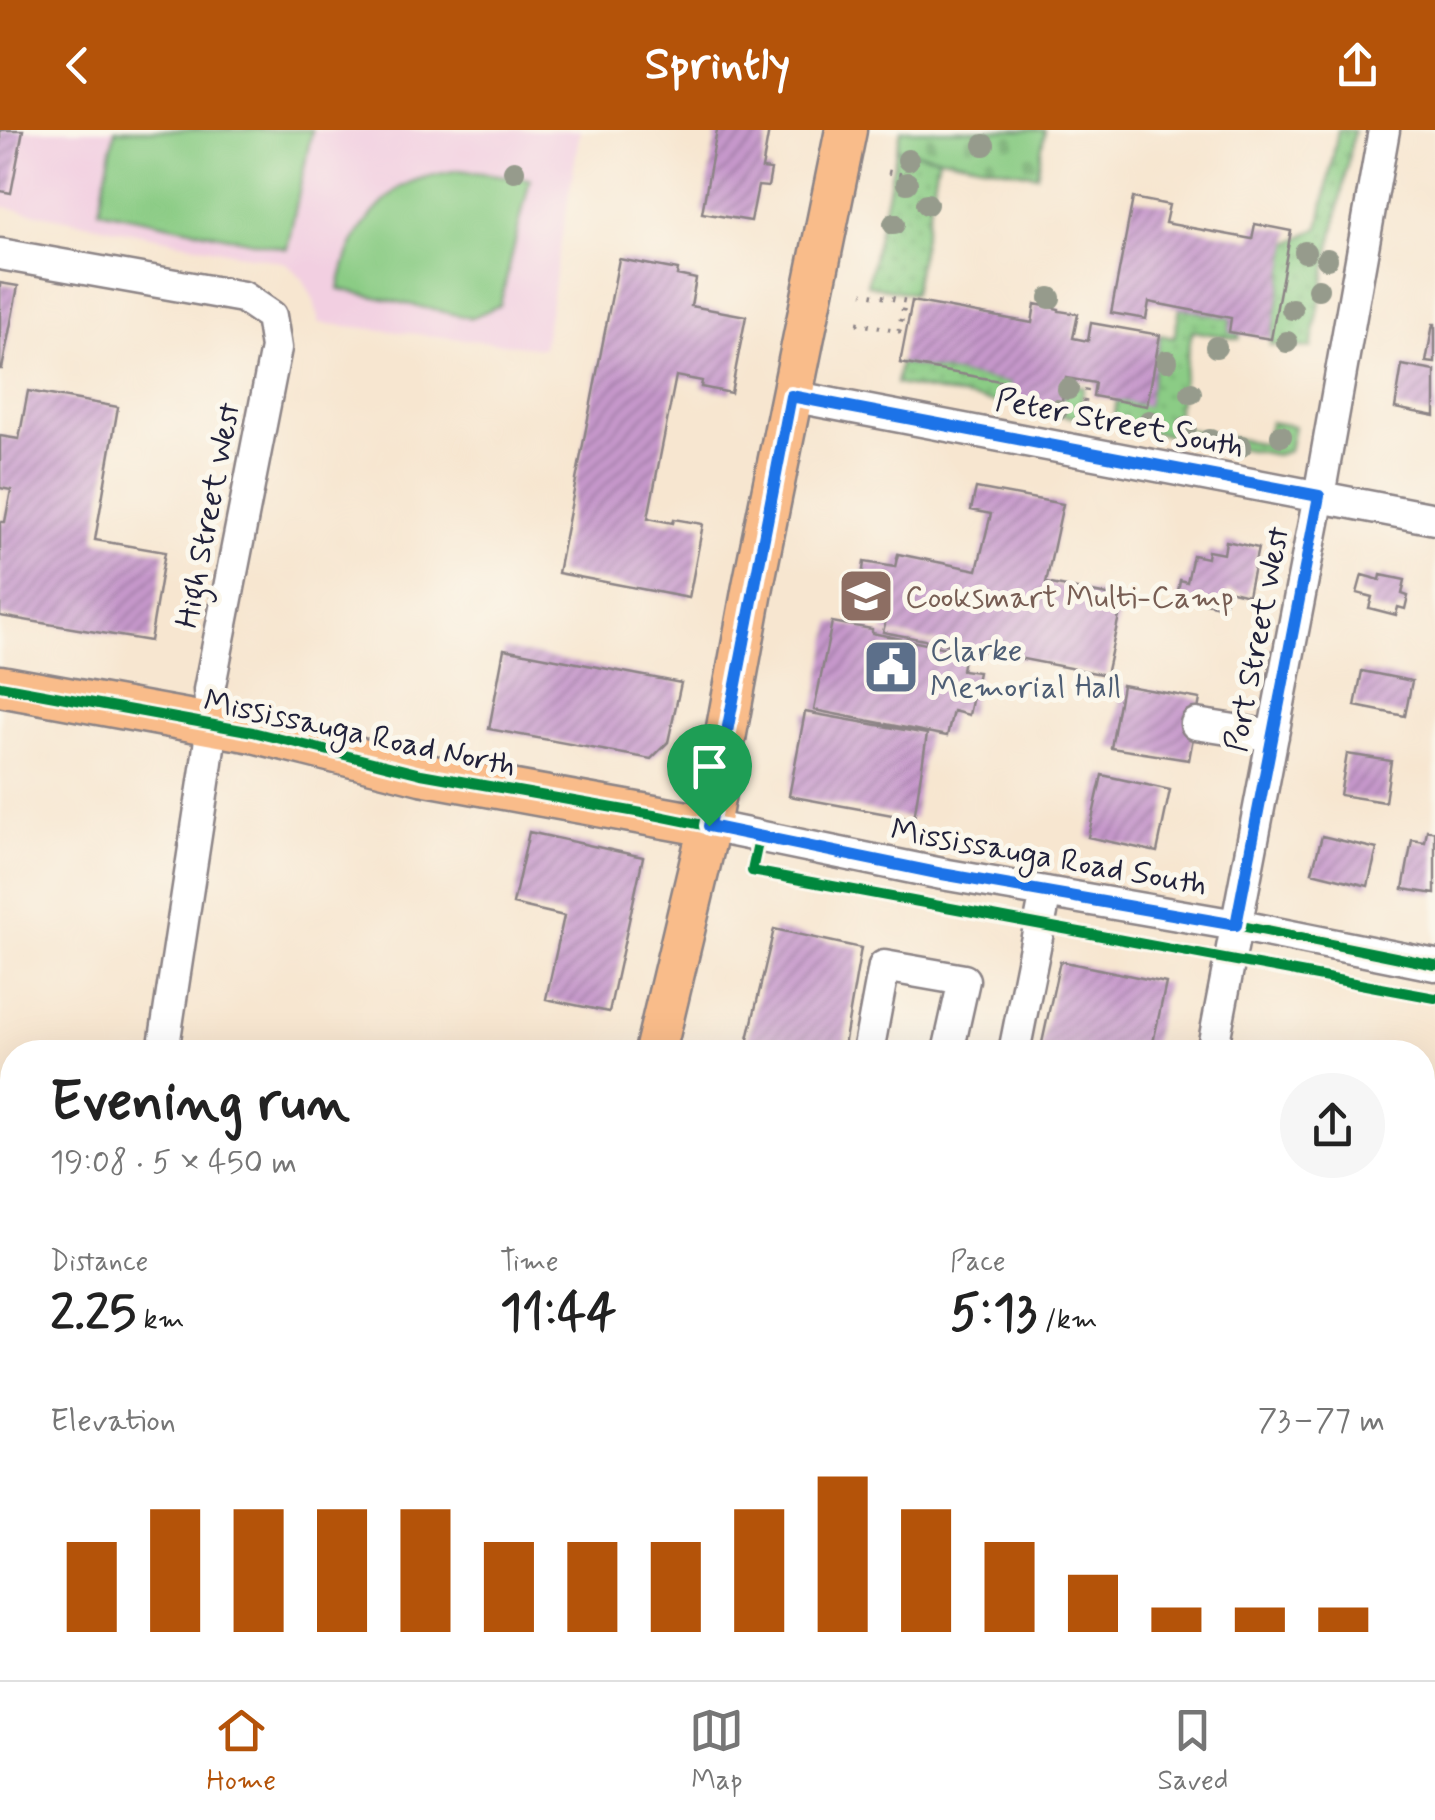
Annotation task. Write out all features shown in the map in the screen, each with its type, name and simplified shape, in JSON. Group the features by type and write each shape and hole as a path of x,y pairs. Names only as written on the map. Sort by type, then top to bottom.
{"main road":[{"path":"658,1040 709,826 846,130"},
{"name":"Mississauga Road North","path":"0,686 253,732 421,774 709,826"}],"street":[{"name":"Port Street West","path":"1214,1040 1319,496 1384,130"},
{"name":"High Street West","path":"0,254 244,297 271,316 276,348 209,690 212,724 165,1040"},
{"name":"Peter Street South","path":"791,396 1435,519"},
{"path":"1196,724 1273,736"},
{"name":"Mississauga Road South","path":"709,826 942,874 1236,925 1435,965"},
{"path":"1016,1040 1046,892"},
{"path":"870,1040 884,966 964,980 951,1040"}],"path":[{"path":"888,172 908,176"},
{"path":"857,323 903,332 905,302 863,294"},
{"path":"1081,423 1088,382"}],"shaded area":[{"path":"0,130 580,130 543,348 319,323 314,300 303,279 286,263 0,206"}],"green space":[{"path":"115,130 312,130 287,249 99,210"},
{"path":"901,130 1045,130 1037,175 897,149"},
{"path":"1338,130 1354,130 1311,348 1270,345 1289,243 1319,228"},
{"path":"897,149 939,157 913,294 867,285"},
{"path":"459,170 530,179 500,305 471,318 339,289 358,234 389,197 412,182"},
{"path":"1180,308 1231,318 1229,331 1240,334 1239,339 1192,331 1174,427 1265,444 1270,422 1294,426 1289,451 1276,455 1112,425 1117,400 1147,405 1160,335 1174,338"},
{"path":"900,363 1011,383 1010,391 1001,390 998,403 896,384"},
{"path":"1065,383 1084,387 1078,418 1023,408 1024,403 1061,407"}],"building":[{"path":"0,130 23,130 11,193 0,191"},
{"path":"717,130 769,130 762,169 771,170 768,187 758,186 751,221 702,213"},
{"path":"1133,198 1169,205 1165,223 1252,239 1255,224 1291,231 1271,339 1229,332 1231,318 1149,302 1146,319 1111,313"},
{"path":"619,259 678,270 677,275 696,279 691,306 746,316 731,393 701,387 702,381 676,376 648,518 703,524 689,598 558,573"},
{"path":"0,283 18,286 2,369 0,369"},
{"path":"912,301 1032,323 1035,304 1059,309 1078,314 1073,338 1088,341 1091,323 1160,335 1147,406 1093,396 1095,383 1066,378 1061,407 1042,406 1008,400 1011,383 900,363"},
{"path":"1435,324 1435,363 1426,362"},
{"path":"1402,365 1435,371 1435,416 1395,408"},
{"path":"28,391 118,407 95,540 165,552 150,641 0,616 0,522 5,522 11,490 0,488 0,436 19,439"},
{"path":"976,488 1063,504 1046,583 1123,598 1106,675 883,632 886,620 855,611 858,595 847,594 849,576 862,578 864,562 895,567 898,554 977,570 991,514 971,510"},
{"path":"1226,541 1258,548 1248,595 1228,590 1224,607 1177,597 1180,580 1187,582 1193,555 1207,558 1208,551 1224,554"},
{"path":"1362,575 1405,580 1405,609 1398,607 1396,615 1369,608 1372,597 1357,593"},
{"path":"832,622 965,652 962,670 978,672 969,715 953,711 947,736 814,710"},
{"path":"504,649 681,683 668,742 651,759 489,729"},
{"path":"1362,671 1412,681 1405,716 1355,706"},
{"path":"1122,685 1200,699 1189,760 1111,748"},
{"path":"805,712 927,734 914,819 789,796"},
{"path":"1347,754 1391,761 1385,802 1340,795"},
{"path":"1102,775 1170,790 1157,852 1088,837"},
{"path":"1427,830 1435,832 1435,894 1403,889 1412,840 1425,842"},
{"path":"529,832 643,857 609,1012 546,999 564,916 513,904"},
{"path":"1322,836 1377,849 1368,886 1312,872"},
{"path":"774,929 861,948 845,1040 748,1040"},
{"path":"1060,961 1166,983 1154,1040 1043,1040"}],"cycle path":[{"path":"0,686 253,732 421,774 1435,965"},
{"path":"759,838 752,871 1435,998"}],"place":[{"name":"Cooksmart Multi-Camp","path":"866,596"},
{"name":"Clarke Memorial Hall","path":"891,667"}],"route":[{"path":"791,396 1319,496 1236,925 942,874 709,826 791,396"}]}
